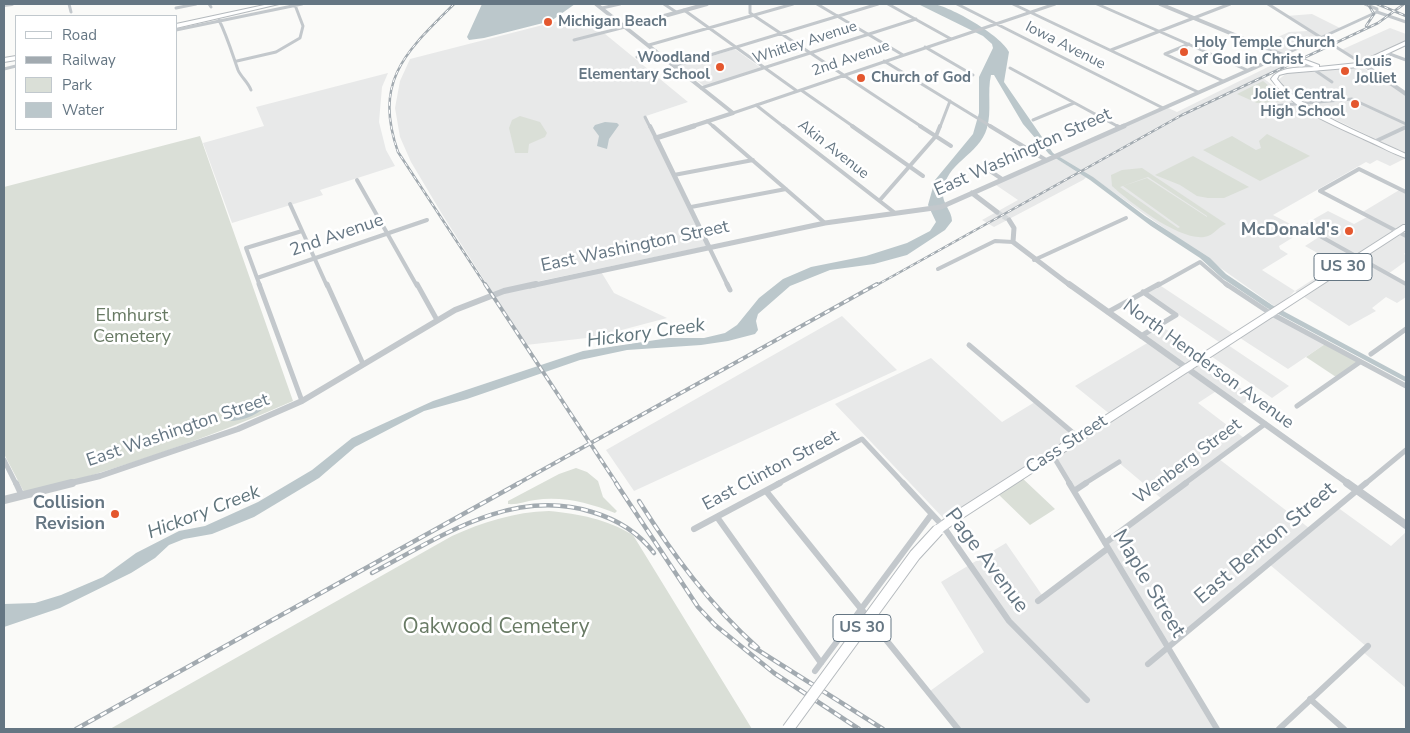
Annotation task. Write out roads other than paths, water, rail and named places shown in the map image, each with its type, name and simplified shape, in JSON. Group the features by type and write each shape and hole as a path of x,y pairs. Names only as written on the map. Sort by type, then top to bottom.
{"highway":[{"path":"178,22 255,4"},
{"path":"178,26 276,4"}],"main road":[{"path":"1406,43 1363,64 1279,73 1274,78 1276,84 1300,104 1406,156"},
{"path":"1301,60 1327,68"},
{"name":"Cass Street","path":"788,729 915,555 940,528 1358,257 1402,234 1406,226"}],"street":[{"path":"4,5 12,4"},
{"path":"69,4 71,12"},
{"path":"176,8 196,4"},
{"path":"178,30 302,4"},
{"path":"596,4 732,113"},
{"path":"602,8 620,4"},
{"path":"664,4 676,12"},
{"path":"574,40 706,4"},
{"path":"750,4 750,13 951,146"},
{"path":"648,45 793,4"},
{"path":"816,4 903,55"},
{"path":"674,66 878,4"},
{"path":"888,4 951,39"},
{"name":"Iowa Avenue","path":"957,4 1162,108"},
{"path":"1013,4 1198,92"},
{"name":"2nd Avenue","path":"656,138 1054,4"},
{"path":"1097,4 1247,70"},
{"path":"1160,4 1283,55 1301,60 1332,82"},
{"path":"1110,50 1230,4"},
{"path":"1268,4 1363,64 1406,94"},
{"path":"1364,4 1374,7 1377,12 1406,22"},
{"path":"237,62 276,52 300,38 303,26 295,5"},
{"path":"684,10 923,176"},
{"path":"1283,55 1377,12"},
{"name":"Whitley Avenue","path":"701,88 916,19"},
{"path":"219,20 237,62 239,72 246,80 250,90"},
{"path":"1189,44 1164,54 1223,81"},
{"path":"925,47 974,75"},
{"path":"636,57 656,52"},
{"path":"1386,53 1406,60"},
{"name":"East Washington Street","path":"4,500 100,476 206,441 302,401 438,320 471,303 507,290 825,223 924,210 950,204 1002,179 1283,55"},
{"path":"884,61 1048,159"},
{"path":"1010,68 1119,127"},
{"path":"1262,107 1352,99 1406,126"},
{"path":"880,200 936,136 950,101"},
{"path":"1033,120 1074,103"},
{"name":"Akin Avenue","path":"756,105 895,213"},
{"path":"645,117 691,207 730,290"},
{"path":"708,121 825,223"},
{"path":"1376,141 1406,126"},
{"path":"674,175 753,160"},
{"path":"984,166 1002,179"},
{"path":"1402,234 1320,191 1359,169 1406,192"},
{"path":"357,180 438,320"},
{"path":"691,207 786,188"},
{"path":"972,193 997,212"},
{"path":"290,204 313,260 363,364"},
{"path":"1034,260 1126,218"},
{"name":"2nd Avenue","path":"257,278 427,220"},
{"path":"938,269 995,241 1013,242 1014,228 1008,220"},
{"path":"1302,226 1406,284"},
{"path":"302,231 246,248 302,401"},
{"name":"North Henderson Avenue","path":"1013,242 1034,260 1406,525"},
{"path":"1108,312 1196,263 1204,264 1224,283 1270,313 1406,386"},
{"path":"1141,336 1176,315 1142,292"},
{"path":"1371,354 1406,329"},
{"path":"969,345 1078,437"},
{"path":"1297,406 1360,362"},
{"name":"Wenberg Street","path":"1038,600 1265,424"},
{"name":"East Clinton Street","path":"694,529 862,439"},
{"name":"Page Avenue","path":"862,439 932,514 940,528 1009,621 1088,700"},
{"name":"East Benton Street","path":"1148,664 1406,450"},
{"name":"Maple Street","path":"1052,454 1217,729"},
{"path":"4,460 22,496"},
{"path":"1074,491 1119,462"},
{"path":"766,491 958,729"},
{"path":"815,671 932,514"},
{"path":"717,518 821,663"},
{"path":"1279,729 1368,646"},
{"path":"1310,699 1344,729"}],"water":[{"path":"482,4 575,4 551,21 469,40 467,37"},
{"path":"918,4 933,4 951,10 986,30 1004,45 1009,52 1004,82 1053,153 1093,177 1145,216 1210,258 1226,274 1272,305 1406,377 1406,382 1267,308 1222,278 1200,258 1151,226 1090,180 1049,154 1023,124 994,75 991,75 989,115 983,138 956,166 945,182 943,197 952,221 945,230 907,255 874,264 830,270 790,286 758,314 756,321 758,330 755,334 701,345 627,350 580,360 467,399 424,411 355,447 319,478 254,517 212,534 184,539 169,545 155,558 131,573 60,608 4,627 4,604 35,603 61,595 103,577 136,553 179,531 205,526 258,502 312,470 352,438 433,401 583,351 669,338 704,338 725,333 737,325 759,298 783,279 811,267 866,256 907,243 930,231 936,222 928,205 935,180 973,134 979,113 979,77 993,48 992,44 983,36"},
{"path":"605,122 617,123 619,125 609,139 607,149 597,146 599,136 593,128 595,125"},
{"path":"260,399 270,401 256,414 244,419 225,421 224,417 227,414"}],"tunnel":[{"path":"997,212 1009,220"}],"railway":[{"path":"454,4 421,37 399,69 392,86 389,105 391,127 398,152 486,286"},
{"path":"1366,26 1374,14 1368,4"},
{"path":"1377,4 1394,11"},
{"path":"1394,11 1404,4"},
{"path":"875,286 1182,115 1378,23 1394,11"},
{"path":"1394,11 1406,16"},
{"path":"485,284 590,443"},
{"path":"590,443 877,284"},
{"path":"517,484 590,443"},
{"path":"590,443 617,484"},
{"path":"76,729 519,483"},
{"path":"616,483 698,607 715,625 774,673 859,729"},
{"path":"639,501 693,579 740,632 758,648"},
{"path":"372,573 450,531 505,511 533,506 562,506 601,515 626,527 648,545 654,553"},
{"path":"750,645 883,729"}],"place":[{"name":"Michigan Beach","path":"548,22"},
{"name":"Holy Temple Church of God in Christ","path":"1184,52"},
{"name":"Woodland Elementary School","path":"720,67"},
{"name":"Louis Jolliet","path":"1345,71"},
{"name":"Church of God","path":"861,78"},
{"name":"Joliet Central High School","path":"1355,104"},
{"name":"McDonald's","path":"1349,231"},
{"name":"Collision Revision","path":"115,514"}],"park label":[{"name":"Elmhurst Cemetery","path":"132,327"},
{"name":"Oakwood Cemetery","path":"496,628"}],"water label":[{"name":"Hickory Creek","path":"646,334"},
{"name":"Hickory Creek","path":"204,513"}]}
